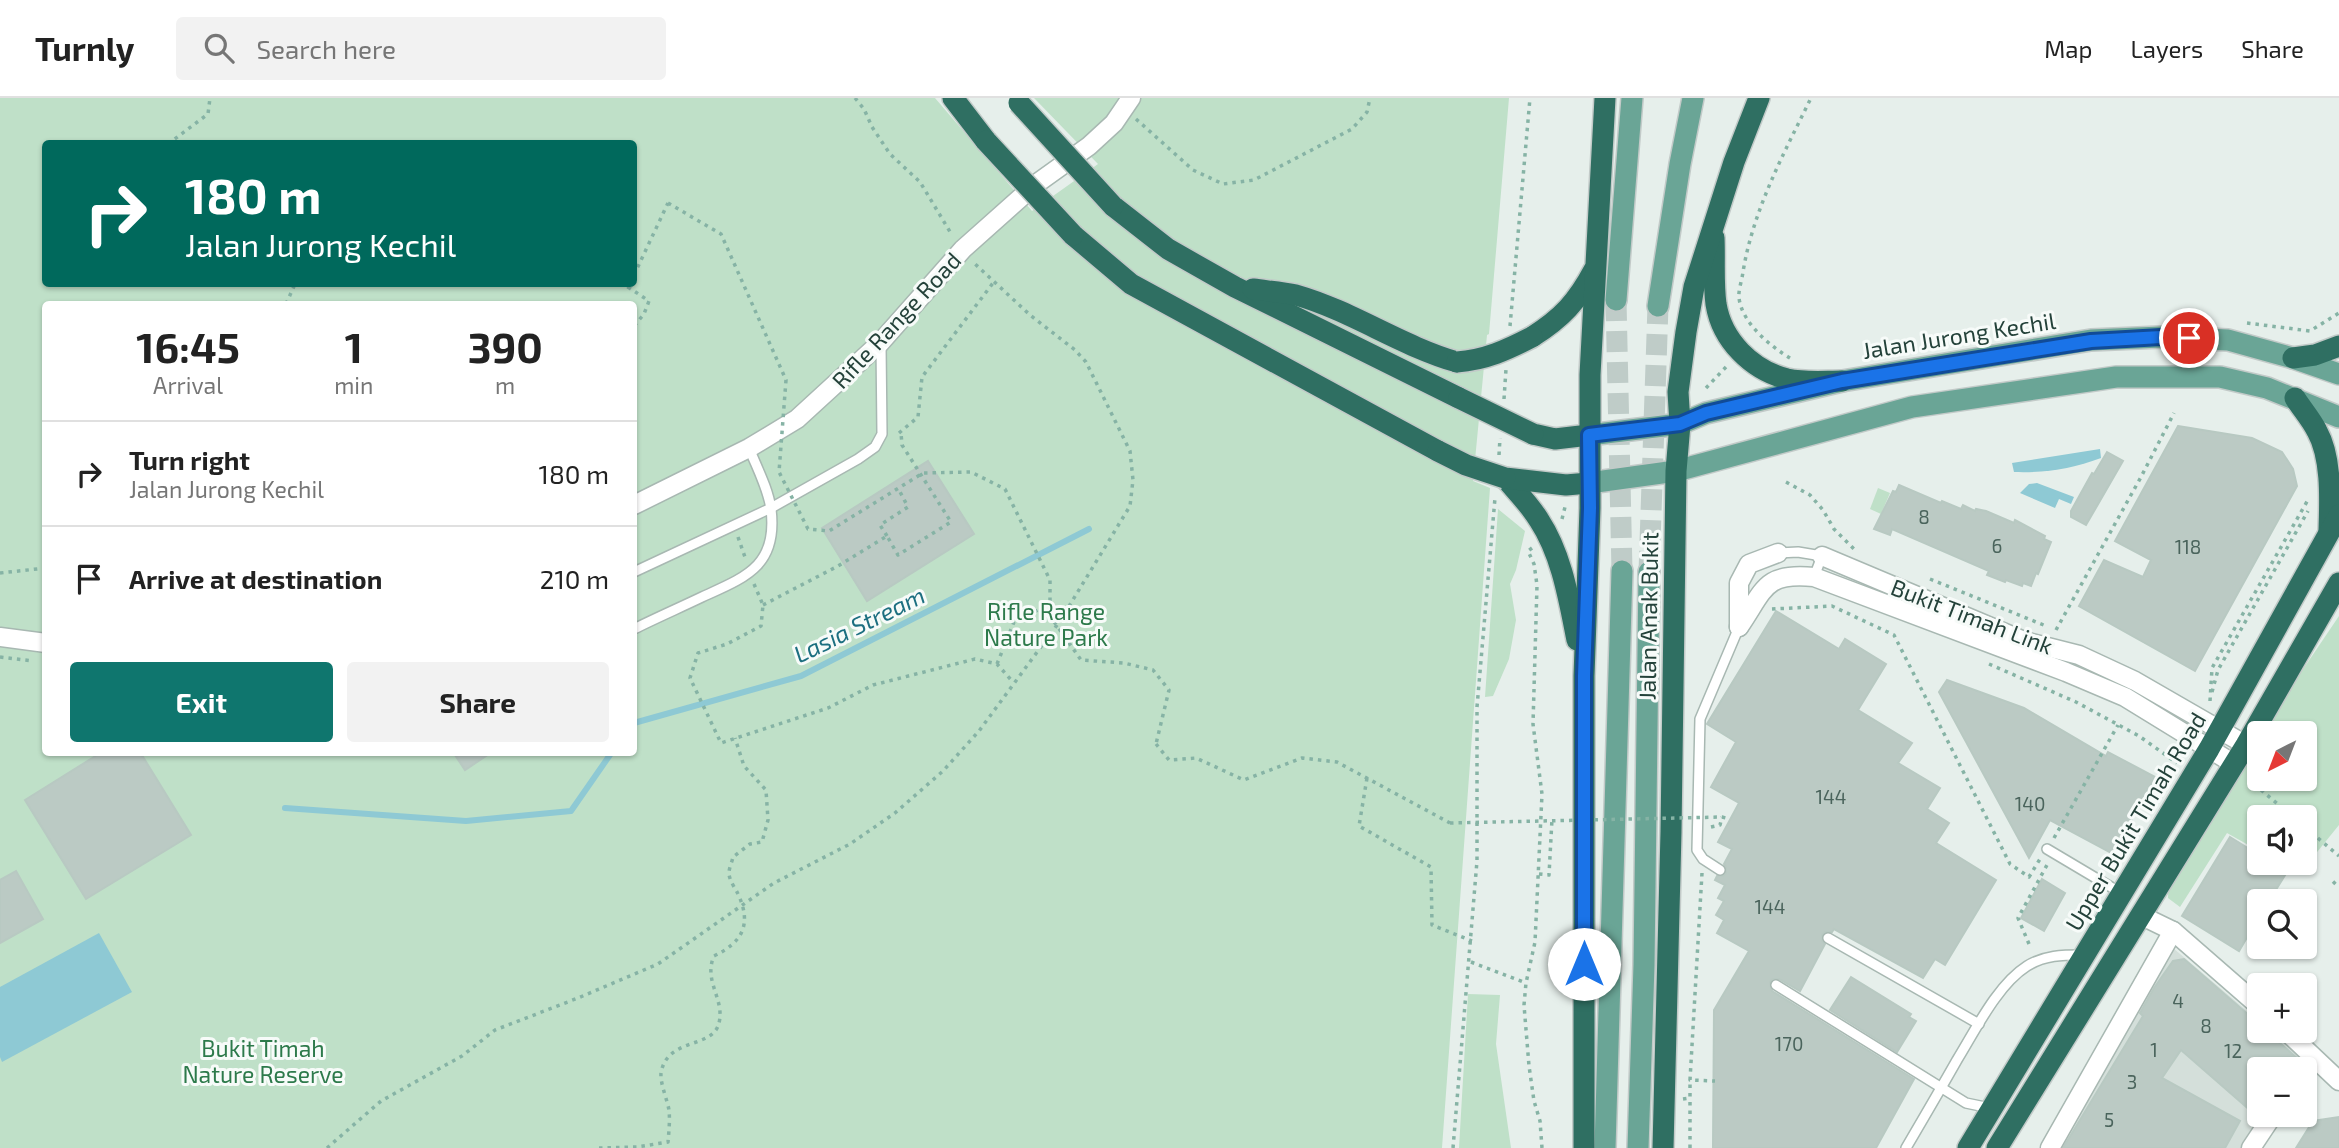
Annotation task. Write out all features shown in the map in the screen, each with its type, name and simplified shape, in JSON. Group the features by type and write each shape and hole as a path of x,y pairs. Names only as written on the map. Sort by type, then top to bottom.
{"highway":[{"path":"953,98 986,141 1073,235 1131,284 1466,465 1505,478 1566,485 1589,483"},
{"path":"1584,1148 1584,676 1589,435 1605,98"},
{"name":"Jalan Anak Bukit","path":"1663,1148 1676,471 1680,424 1678,392 1694,287 1713,222 1759,98"},
{"path":"1016,100 1113,206 1168,248 1235,287 1533,434 1556,439 1589,435"},
{"path":"1713,222 1716,304 1729,339 1748,359 1775,374 1803,381 1842,381"},
{"path":"1235,287 1296,295 1414,348 1457,362 1487,357 1532,337 1550,325 1580,296 1596,265"},
{"path":"2293,358 2315,355 2339,346"},
{"path":"2295,398 2318,432 2326,458 2330,495 2329,536"},
{"path":"1505,478 1527,503 1548,536 1567,594 1584,676"},
{"name":"Upper Bukit Timah Road","path":"1968,1148 2221,730 2339,515"},
{"path":"1997,1148 2140,915 2241,772 2246,745 2339,583"}],"main road":[{"path":"1616,300 1632,98"},
{"path":"1658,306 1693,98"},
{"name":"Jalan Jurong Kechil","path":"1589,435 1680,424 1706,413 1842,381 2091,341 2161,337 2228,340 2339,374"},
{"path":"1589,483 1676,471 1912,407 2116,377 2220,377 2267,388 2339,417"},
{"name":"Jalan Anak Bukit","path":"1605,1148 1622,571"},
{"name":"Jalan Anak Bukit","path":"1637,1148 1644,965 1648,572"}],"street":[{"name":"Rifle Range Road","path":"637,504 749,448 797,419 880,343 963,249 1036,184 1089,146 1114,123 1128,103"},
{"name":"Bukit Timah Link","path":"1739,627 1739,583 1749,564 1778,553"},
{"name":"Bukit Timah Link","path":"1822,556 1911,603 2021,647 2125,697 2241,772"},
{"name":"Bukit Timah Link","path":"1739,627 1769,584 1778,578 1791,575 1814,577 1911,603"},
{"path":"0,637 42,642"},
{"name":"Bukit Timah Link","path":"2021,647 2080,655 2135,681 2246,745"},
{"path":"2140,915 2173,931 2247,996"},
{"path":"2050,1148 2173,931"},
{"path":"2317,1068 2339,1081"},
{"path":"2251,1148 2265,1127"}],"lane":[{"path":"637,571 771,508 875,447 882,434 880,343"},
{"path":"637,628 751,573 762,559 768,549 772,531 771,508 749,448"},
{"name":"Bukit Timah Link","path":"1778,553 1798,552 1822,556"},
{"path":"1814,577 1822,556"},
{"name":"Bukit Timah Link","path":"1703,859 1697,850 1700,719 1739,627"},
{"path":"2050,851 2122,894"},
{"path":"1703,859 1720,870"},
{"path":"1828,939 1979,1024"},
{"path":"1906,1148 1995,999 2025,967 2040,959 2057,955 2085,955"},
{"path":"1776,985 1966,1103 1992,1108"}],"path":[{"path":"174,140 208,114 210,98"},
{"path":"327,1148 381,1101 462,1056 495,1030 658,964 774,883 850,844 895,813 943,771 979,731 1060,621 1130,506 1133,480 1130,451 1086,362 993,283 963,249 920,182 890,154 855,98"},
{"path":"1128,103 1193,170 1223,184 1254,180 1352,129 1367,112 1370,98"},
{"path":"1760,333 1746,317 1739,298 1748,243 1781,159 1811,98"},
{"path":"637,269 668,204 721,234 786,380 779,472 808,529 829,531 923,472 971,472 1006,488 1050,580 1050,616 1081,660 1124,663 1153,670 1169,690 1156,744 1169,760 1196,758 1244,780 1302,758 1337,762 1450,823 1552,819 1730,819"},
{"path":"882,434 901,433 918,418 922,377 993,283"},
{"path":"631,287 649,301 637,322"},
{"path":"2238,322 2311,331 2339,313"},
{"path":"2056,630 2174,413"},
{"path":"898,488 908,507 880,525 898,555 951,522 902,445 901,433"},
{"path":"1786,482 1810,495 1834,529 1855,550 1864,553"},
{"path":"2199,695 2210,701 2218,670 2313,503 2313,491"},
{"path":"763,605 838,566 887,536"},
{"path":"1542,1148 1540,1121 1529,1066 1524,1005 1535,942 1542,794 1534,724 1537,585 1534,564 1528,551 1548,536"},
{"path":"0,573 42,568"},
{"path":"1919,575 2063,632"},
{"path":"757,589 763,605 761,626 727,644 698,653 690,678 721,743 828,708 873,685 975,659 997,664 1013,682"},
{"path":"997,664 1014,622 1050,604"},
{"path":"1764,617 1773,608 1832,606 1894,635 2011,864 2029,877 2050,851"},
{"path":"2059,831 2118,725"},
{"path":"599,1148 637,1147 668,1142 670,1112 661,1073 670,1053 709,1037 719,1027 721,1012 709,968 714,956 729,948 741,935 746,918 729,875 733,857 750,844 762,842 768,820 766,790 744,766 735,738"},
{"path":"2241,772 2279,805"},
{"path":"1367,778 1359,827 1431,867 1432,925 1472,941"},
{"path":"1539,874 1549,875 1552,819"},
{"path":"2317,837 2339,856"},
{"path":"2029,944 2018,918 2050,851"},
{"path":"1689,1148 1690,1080 1703,859"},
{"path":"1454,1148 1477,861"},
{"path":"2333,884 2339,878"},
{"path":"1471,962 1526,983"},
{"path":"1690,1080 1715,1081"},
{"path":"1684,1098 1690,1098"}],"shaded area":[{"path":"2173,948 2247,1011 2247,1043 2285,1043 2301,1057 2247,1057 2247,1127 2272,1127 2259,1148 2054,1148"}],"green space":[{"name":"Rifle Range Nature Park","path":"0,98 935,98 1032,211 1098,164 1034,98 1509,98 1489,334 1473,481 1490,488 1442,1148 0,1148"},
{"path":"1878,488 1890,493 1881,514 1870,509"},
{"path":"1498,509 1525,531 1510,584 1516,620 1509,659 1493,696 1485,697"},
{"path":"2339,616 2339,825 2317,852 2317,805 2247,805 2247,844 2227,833 2180,907 2168,898 2169,870 2247,753 2247,791 2317,791 2317,721 2268,721"},
{"path":"1468,994 1500,995 1496,1044 1511,1148 1459,1148"}],"water":[{"path":"2100,449 2101,458 2059,470 2014,472 2012,463"},
{"path":"2037,483 2074,497 2071,504 2059,499 2055,508 2020,493 2029,484"},
{"path":"99,933 132,992 2,1062 0,987"}],"building":[{"path":"2178,426 2252,438 2282,452 2293,469 2297,486 2195,671 2079,606 2104,560 2143,577 2151,560 2115,541"},
{"path":"2107,452 2123,461 2086,525 2071,517 2071,511"},
{"path":"928,461 974,534 867,601 822,528"},
{"path":"1899,485 1941,503 1942,501 1961,509 1963,505 1975,511 1986,511 2014,523 2015,520 2045,536 2044,539 2051,542 2031,586 2023,583 2022,586 2006,580 2005,582 1987,575 1989,571 1892,529 1890,535 1874,529 1893,491 1896,492"},
{"path":"1776,611 1839,649 1845,639 1886,664 1858,710 1912,743 1898,763 1940,788 1927,809 1949,823 1936,843 1996,880 1945,965 1935,959 1923,978 1834,929 1822,935 1825,944 1800,991 1779,979 1770,982 1772,991 1914,1079 1876,1148 1713,1148 1714,1010 1749,951 1717,933 1724,920 1716,915 1724,901 1718,898 1725,885 1715,880 1717,876 1726,873 1724,864 1732,849 1718,842 1739,803 1711,787 1736,742 1707,724"},
{"path":"1947,680 2024,708 2106,756 2108,752 2155,777 2113,854 2050,820 2029,858 1939,692"},
{"path":"96,756 142,756 191,835 86,899 25,800"},
{"path":"456,756 486,756 465,770"},
{"path":"2230,837 2247,848 2247,875 2285,875 2276,889 2247,889 2247,937 2239,951 2182,916"},
{"path":"16,871 43,919 0,943 0,880"},
{"path":"2042,879 2065,893 2044,931 2021,918"},
{"path":"2184,959 2247,1014 2247,1043 2280,1043 2296,1057 2247,1057 2247,1108 2181,1050 2162,1078 2240,1121 2225,1148 2063,1148 2143,1016 2140,1013 2154,988 2173,961"},
{"path":"1851,977 1911,1014 1909,1017 1916,1021 1897,1052 1830,1010"},
{"path":"2339,1117 2339,1148 2296,1148 2309,1127 2317,1127 2317,1120"}],"waterway":[{"name":"Lasia Stream","path":"637,722 801,676 1089,529"},
{"name":"Lasia Stream","path":"285,808 466,821 571,811 609,756"}],"tunnel":[{"path":"1616,300 1622,571"},
{"path":"1649,572 1658,306"}],"route":[{"path":"1584,964 1584,676 1590,508 1589,435 1680,424 1706,413 1842,381 2091,341 2189,338"}],"park label":[{"name":"Bukit Timah Nature Reserve","path":"263,1061"}]}
